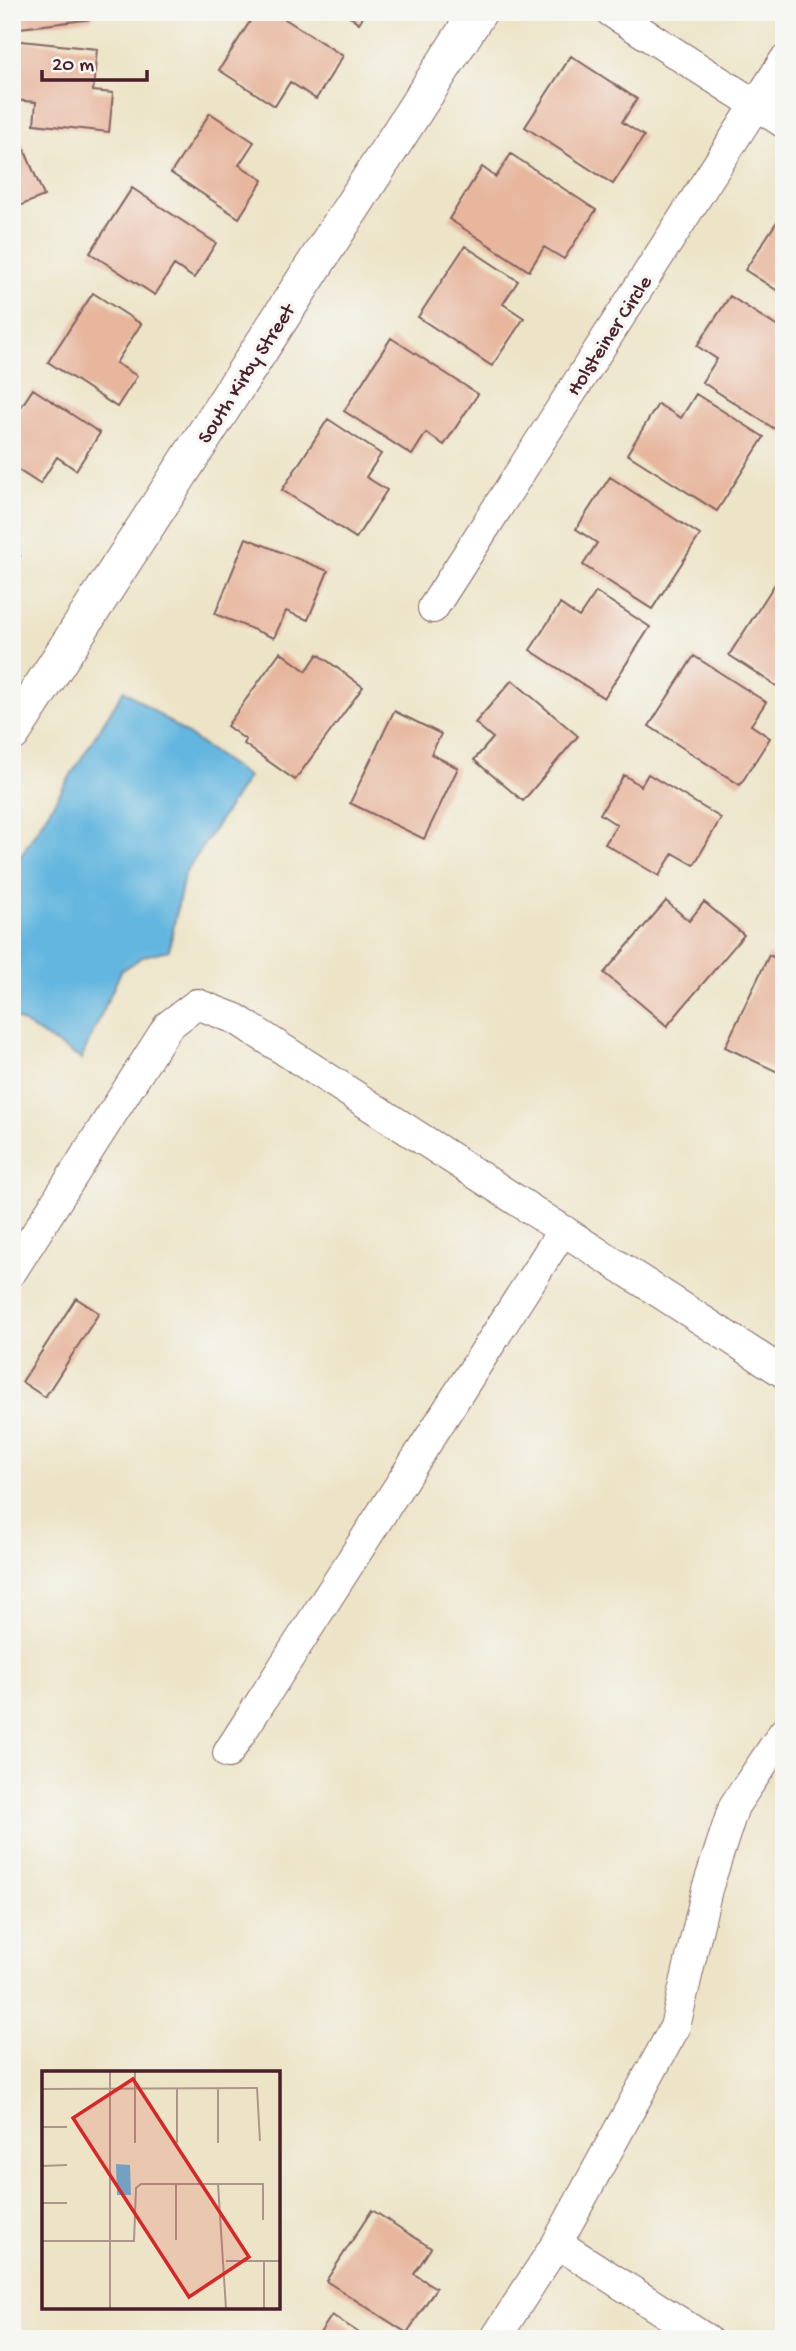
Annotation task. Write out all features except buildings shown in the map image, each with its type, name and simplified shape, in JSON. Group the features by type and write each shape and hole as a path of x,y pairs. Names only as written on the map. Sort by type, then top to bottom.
{"street":[{"name":"South Kirby Street","path":"12,733 478,12"},
{"path":"611,12 784,123"},
{"name":"Holsteiner Circle","path":"433,608 784,61"},
{"path":"12,1271 168,1026 197,1003 236,1019 784,1373"},
{"path":"228,1753 563,1230"},
{"path":"495,2339 557,2243 675,2027 707,1889 734,1806 784,1732"},
{"path":"557,2243 706,2339"}],"water":[{"path":"124,690 248,777 184,875 169,950 144,956 121,971 81,1059 12,1016 12,870"}]}
